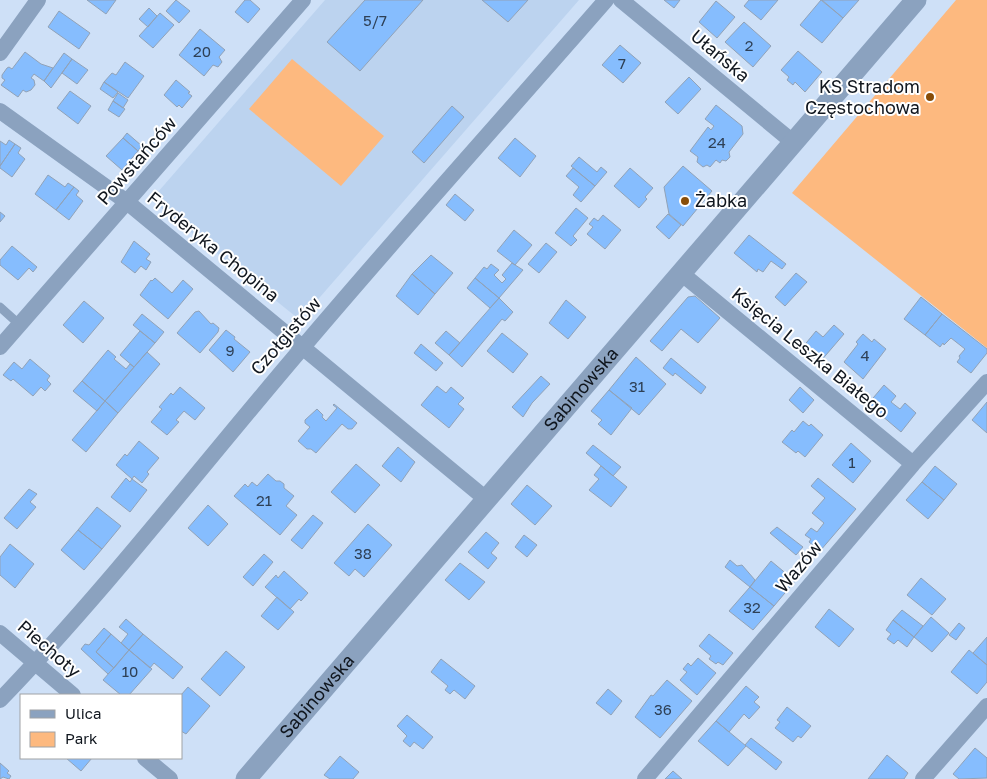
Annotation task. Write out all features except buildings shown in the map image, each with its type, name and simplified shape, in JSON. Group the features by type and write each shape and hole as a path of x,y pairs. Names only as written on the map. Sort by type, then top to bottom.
{"street":[{"path":"0,53 38,0"},
{"name":"Powstańców","path":"0,347 303,0"},
{"name":"Czołgistów","path":"0,700 35,663 168,510 303,346 606,0"},
{"name":"Ułańska","path":"621,0 794,143"},
{"name":"Sabinowska","path":"246,779 916,0"},
{"name":"Fryderyka Chopina","path":"0,111 127,202 486,499"},
{"name":"Księcia Leszka Białego","path":"681,273 913,464"},
{"name":"Wazów","path":"645,779 913,464 987,382"},
{"name":"Piechoty","path":"0,633 71,694"},
{"path":"923,779 987,706"},
{"path":"146,759 170,779"}],"lane":[{"path":"0,307 20,324"}],"shaded area":[{"path":"325,0 579,0 300,320 151,200"}],"green space":[{"name":"KS Stradom Częstochowa","path":"956,0 987,0 987,348 792,193"},
{"path":"292,59 384,136 341,186 249,109"}],"place":[{"name":"KS Stradom Częstochowa","path":"930,97"},
{"name":"Żabka","path":"685,201"}]}
